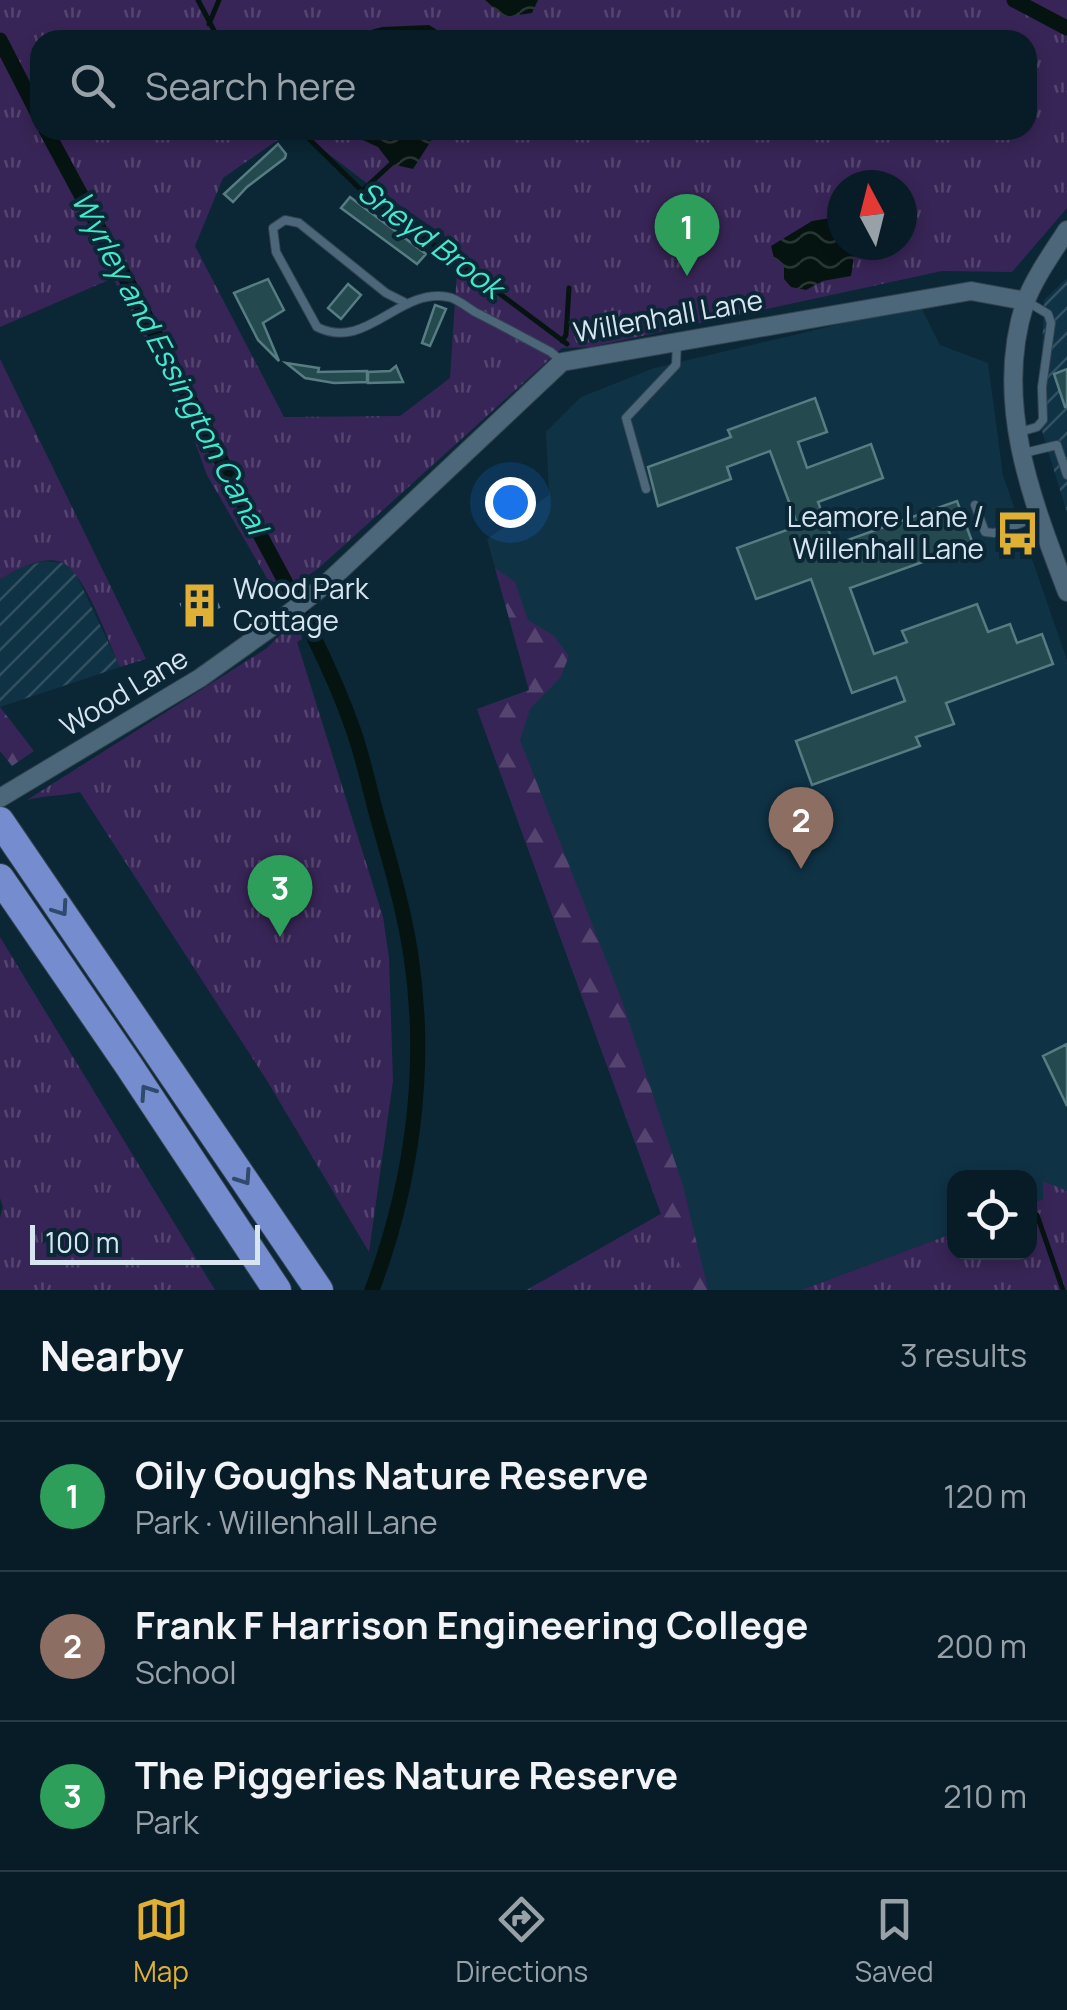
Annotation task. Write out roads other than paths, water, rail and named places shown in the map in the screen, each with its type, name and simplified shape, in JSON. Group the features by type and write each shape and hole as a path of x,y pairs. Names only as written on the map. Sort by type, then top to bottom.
{"highway":[{"path":"3,825 319,1290"},
{"path":"0,878 277,1290"}],"street":[{"path":"1067,230 1026,301 1013,364 1020,454 1038,517 1067,592"},
{"name":"Willenhall Lane","path":"273,626 322,586 562,362 971,291 1026,301"},
{"name":"Wood Lane","path":"0,798 200,678 273,626"}],"lane":[{"path":"404,302 370,326 337,334 317,327 276,252 273,228 285,220 299,222 386,294 404,302 448,297 552,352 562,362"},
{"path":"1016,432 1037,427 1043,420 1042,388 1051,324 1048,314 1026,301"},
{"path":"646,490 626,418 676,365 677,341"},
{"path":"1020,454 1062,443 1067,475"},
{"path":"975,505 985,532 1038,517"}],"water":[{"path":"485,0 538,0 532,13 504,17"},
{"path":"429,25 437,30 371,30"},
{"path":"363,140 432,140 413,169 391,164 378,147"},
{"path":"827,218 827,260 854,260 851,276 823,281 806,290 791,287 784,279 784,265 774,258 771,246 812,221"}],"waterway":[{"name":"Sneyd Brook","path":"198,0 214,30"},
{"path":"209,24 219,0"},
{"name":"Wyrley and Essington Canal","path":"1014,0 1067,28"},
{"name":"Wyrley and Essington Canal","path":"0,40 30,98"},
{"name":"Wyrley and Essington Canal","path":"51,140 299,608 341,698 360,750 405,921 418,1041 413,1126 406,1168 372,1290"},
{"name":"Sneyd Brook","path":"310,140 362,191 567,344"},
{"path":"362,191 391,164"},
{"path":"562,341 566,335 569,288"},
{"name":"Sneyd Brook","path":"1037,1215 1063,1290"}],"place":[{"name":"Oily Goughs Nature Reserve","path":"687,276"},
{"name":"Leamore Lane / Willenhall Lane","path":"1017,533"},
{"name":"Wood Park Cottage","path":"200,605"},
{"name":"Frank F Harrison Engineering College","path":"801,869"},
{"name":"The Piggeries Nature Reserve","path":"280,937"}]}
